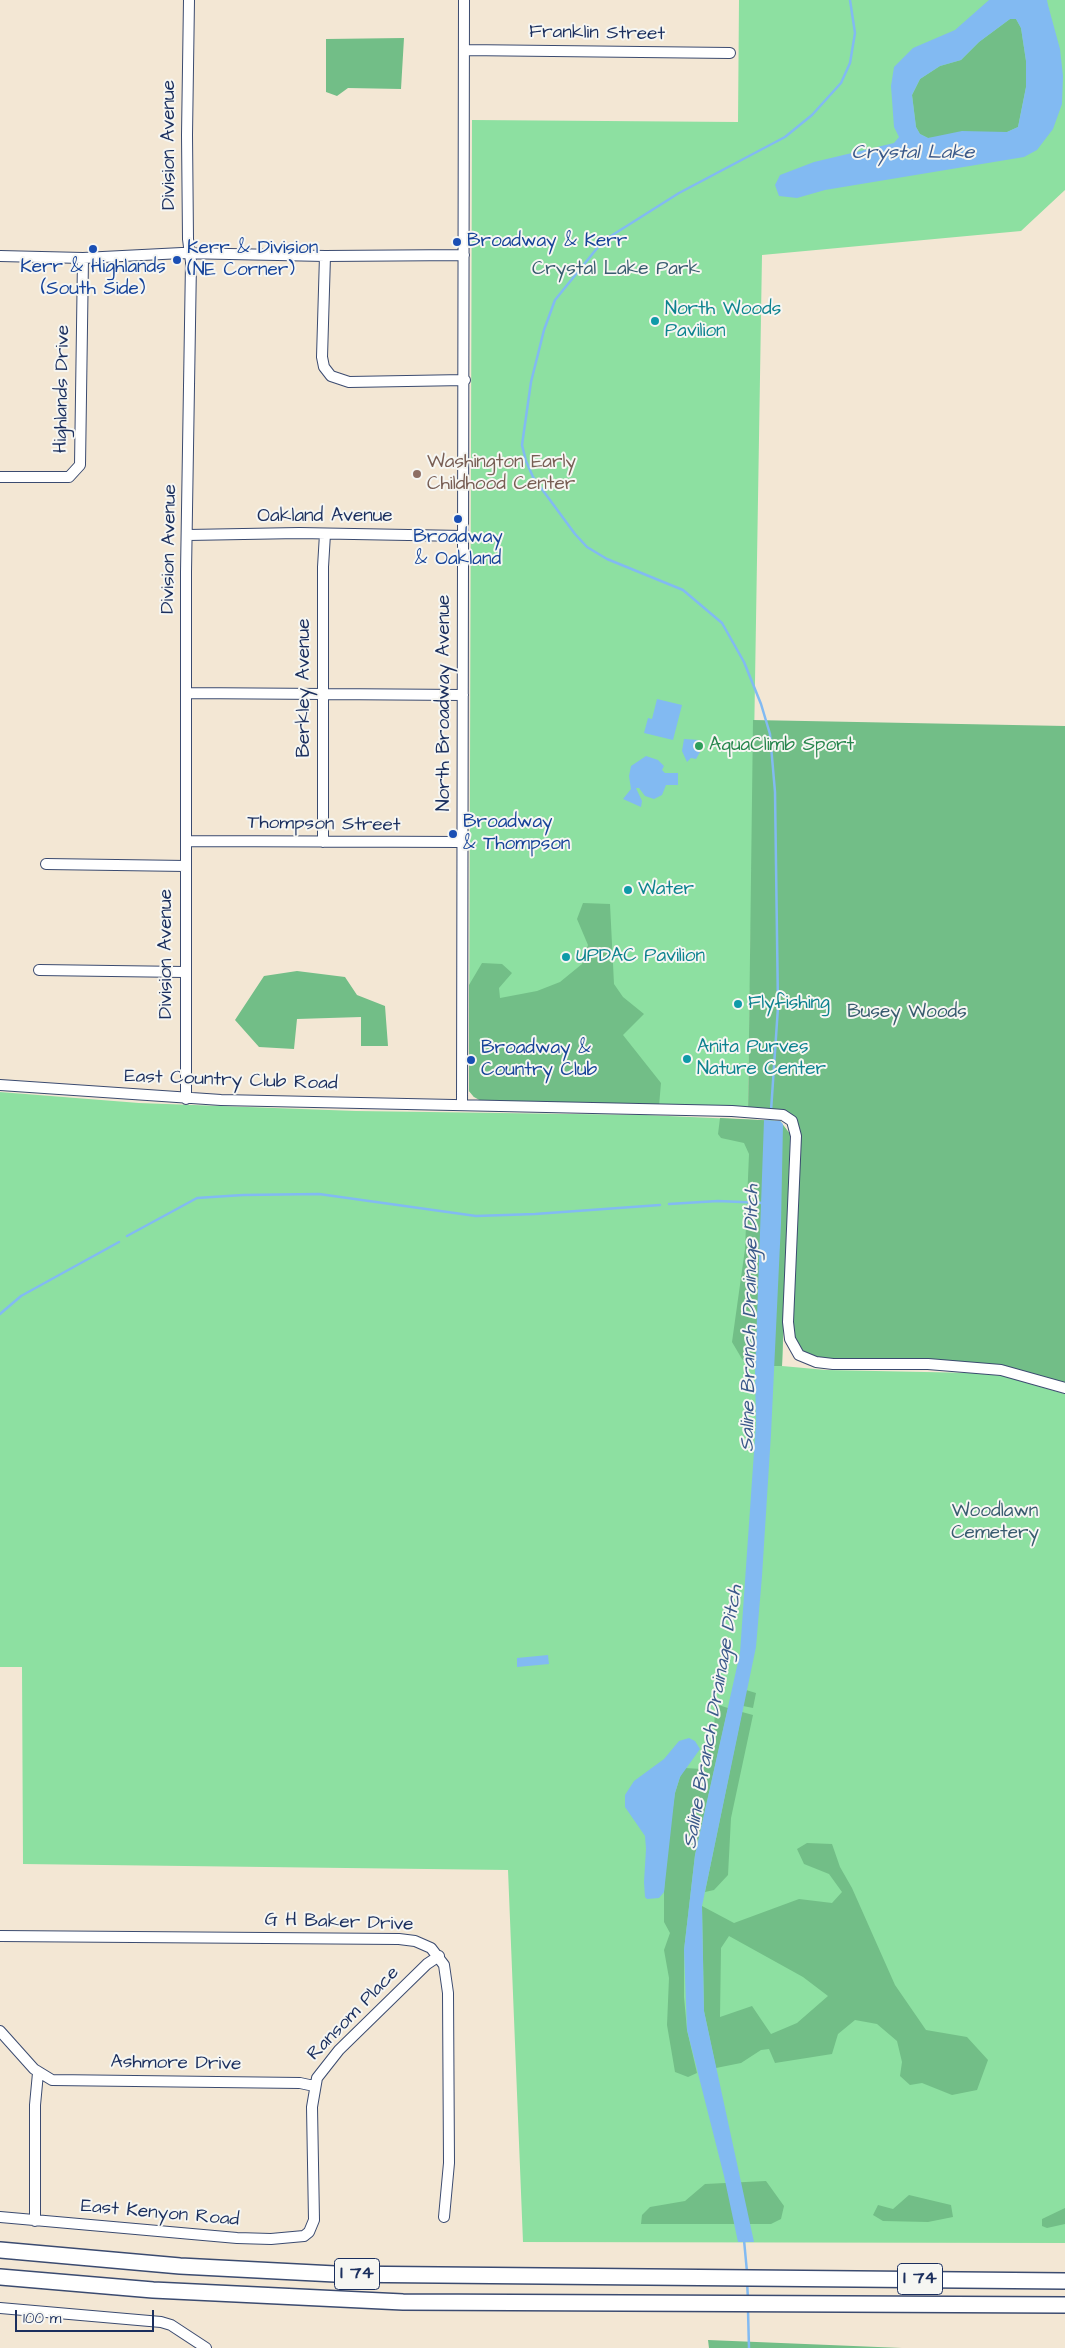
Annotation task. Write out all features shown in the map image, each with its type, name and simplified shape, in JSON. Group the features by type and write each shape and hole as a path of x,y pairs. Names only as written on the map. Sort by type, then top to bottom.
{"highway":[{"name":"I 74","path":"0,2250 180,2266 335,2274 1065,2281"},
{"name":"I 74","path":"0,2277 154,2290 314,2299 476,2303 1065,2305"}],"street":[{"name":"Division Avenue","path":"186,1099 184,972 190,253 188,238 187,135 189,0"},
{"name":"North Broadway Avenue","path":"462,1105 462,695 465,380 464,0"},
{"name":"Franklin Street","path":"464,50 730,53"},
{"path":"0,256 82,258 190,253 325,256 464,255"},
{"path":"325,256 322,357 324,367 330,376 349,382 465,380"},
{"name":"Highlands Drive","path":"0,477 69,477 80,465 82,258"},
{"name":"Berkley Avenue","path":"324,842 323,567 325,534"},
{"name":"Oakland Avenue","path":"188,535 463,536"},
{"path":"186,693 462,695"},
{"name":"Thompson Street","path":"186,841 462,842"},
{"path":"46,864 186,866"},
{"path":"39,970 184,972"},
{"name":"East Country Club Road","path":"0,1085 186,1099 748,1112 769,1113 788,1118 796,1132 788,1322 790,1339 799,1354 816,1362 833,1364 928,1364 994,1369 1065,1388"},
{"name":"G H Baker Drive","path":"0,1936 399,1939 422,1943 439,1956"},
{"path":"439,1956 446,1971 448,1993 449,2163 444,2217"},
{"name":"Ransom Place","path":"313,2226 312,2106 314,2086 324,2068 339,2050 420,1970 439,1956"},
{"path":"0,2031 38,2073 35,2105 35,2220"},
{"name":"Ashmore Drive","path":"38,2073 62,2081 300,2083 314,2086"},
{"name":"East Kenyon Road","path":"0,2217 237,2238 271,2239 304,2236 313,2226"},
{"path":"0,2308 161,2322 171,2326 206,2348"}],"green space":[{"name":"Crystal Lake Park","path":"739,0 1065,0 1065,190 1021,231 762,255 748,1108 474,1097 469,1091 472,120 738,122"},
{"path":"1010,19 1016,19 1021,28 1026,61 1026,87 1018,127 1007,132 928,138 920,134 916,127 912,95 920,79 940,66 961,60 979,42"},
{"path":"404,38 401,89 348,88 337,96 326,92 326,39"},
{"name":"Busey Woods","path":"753,720 1065,726 1065,1388 1001,1370 807,1359 790,1339 792,1121 748,1112"},
{"path":"583,903 610,904 614,984 623,997 644,1014 623,1035 661,1083 659,1106 483,1102 474,1097 469,1091 469,985 482,963 502,964 512,973 499,988 500,998 537,991 560,982 582,964 588,945 577,919"},
{"path":"297,971 345,977 357,995 385,1006 388,1046 361,1046 361,1017 297,1019 294,1049 259,1047 235,1020 264,976"},
{"name":"Woodlawn Cemetery","path":"0,1092 139,1103 356,1111 646,1115 780,1121 790,1134 791,1153 782,1366 826,1370 974,1373 1003,1376 1065,1394 1065,2243 523,2242 508,1870 23,1864 22,1667 0,1667"},
{"path":"720,1118 780,1121 790,1134 782,1366 752,1366 742,1359 732,1342 745,1249 749,1154 744,1143 721,1138 718,1134"},
{"path":"746,1690 756,1693 753,1708 743,1706"},
{"path":"715,1704 728,1708 695,1855 684,1950 684,1997 687,2030 697,2073 688,2077 675,2072 667,2025 669,1978 664,1950 670,1933 664,1922 664,1892 667,1848 675,1793 680,1777 685,1768 702,1769 714,1738"},
{"path":"742,1712 753,1715 731,1818 728,1875 714,1890 705,1892"},
{"path":"807,1843 832,1844 840,1867 852,1888 895,1985 926,2030 967,2037 988,2060 977,2090 952,2095 922,2083 910,2085 900,2076 902,2062 897,2041 877,2024 855,2020 838,2034 832,2054 775,2063 769,2049 761,2050 741,2063 716,2068 704,2011 702,1906 734,1923 799,1899 832,1903 842,1892 829,1874 804,1864 797,1849","holes":["729,1936 803,1977 828,1996 797,2023 771,2034 752,2006 720,2017 721,1948"]},
{"path":"766,2181 784,2206 781,2219 771,2224 641,2224 642,2215 650,2207 685,2201 705,2184"},
{"path":"909,2195 951,2205 953,2217 928,2222 883,2221 873,2215 878,2205 893,2209"},
{"path":"1065,2208 1065,2224 1047,2228 1042,2226 1042,2219"},
{"path":"708,2340 902,2348 709,2348"}],"water":[{"name":"Crystal Lake","path":"989,0 1047,0 1060,49 1063,76 1062,104 1053,129 1037,150 1024,157 825,190 797,198 779,196 775,185 780,175 814,162 894,143 899,137 894,127 891,86 894,67 913,48 955,30","holes":["1010,19 1016,19 1021,28 1026,61 1026,87 1018,127 1007,132 962,131 928,138 920,134 916,127 912,95 920,79 940,66 961,60 979,42"]},
{"path":"657,699 682,705 673,740 644,733 648,718 652,719"},
{"path":"684,739 699,740 700,752 696,759 691,758 687,762 682,751"},
{"path":"646,756 658,760 664,766 662,770 665,773 678,773 678,785 666,785 662,795 654,799 645,796 639,788 636,788 642,801 641,807 623,799 631,789 629,776 631,766"},
{"path":"764,1120 780,1121 783,1124 781,1223 762,1576 756,1647 702,1906 704,2011 754,2242 738,2242 724,2176 687,2030 684,1950 695,1855 740,1653 756,1423 755,1373"},
{"path":"548,1655 549,1664 517,1667 517,1658"},
{"path":"689,1738 695,1741 700,1749 680,1777 675,1793 664,1892 659,1898 647,1899 645,1897 644,1882 645,1836 625,1807 625,1795 634,1781 664,1759 679,1741"}],"waterway":[{"name":"Saline Branch Drainage Ditch","path":"771,1111 778,1007 775,792 770,734 761,704 744,662 722,623 683,590 607,559 587,547 575,534 533,477 522,445 531,382 544,330 555,300 603,241 679,193 785,137 812,115 841,83 850,63 855,33 850,0"},
{"path":"127,1236 197,1198 243,1195 319,1194 476,1216 535,1214 660,1205"},
{"path":"669,1204 718,1201 763,1203"},
{"path":"0,1314 21,1296 119,1242"},
{"name":"Saline Branch Drainage Ditch","path":"744,2240 747,2272"},
{"name":"Saline Branch Drainage Ditch","path":"747,2282 748,2299"},
{"name":"Saline Branch Drainage Ditch","path":"748,2310 749,2348"}],"place":[{"name":"Broadway & Kerr","path":"457,242"},
{"name":"Kerr & Highlands (South Side)","path":"93,249"},
{"name":"Kerr & Division (NE Corner)","path":"177,260"},
{"name":"North Woods Pavilion","path":"655,321"},
{"name":"Washington Early Childhood Center","path":"417,474"},
{"name":"Broadway & Oakland","path":"458,519"},
{"name":"AquaClimb Sport","path":"699,746"},
{"name":"Broadway & Thompson","path":"453,834"},
{"name":"Water","path":"628,890"},
{"name":"UPDAC Pavilion","path":"566,957"},
{"name":"Flyfishing","path":"738,1004"},
{"name":"Anita Purves Nature Center","path":"687,1059"},
{"name":"Broadway & Country Club","path":"471,1060"}]}
